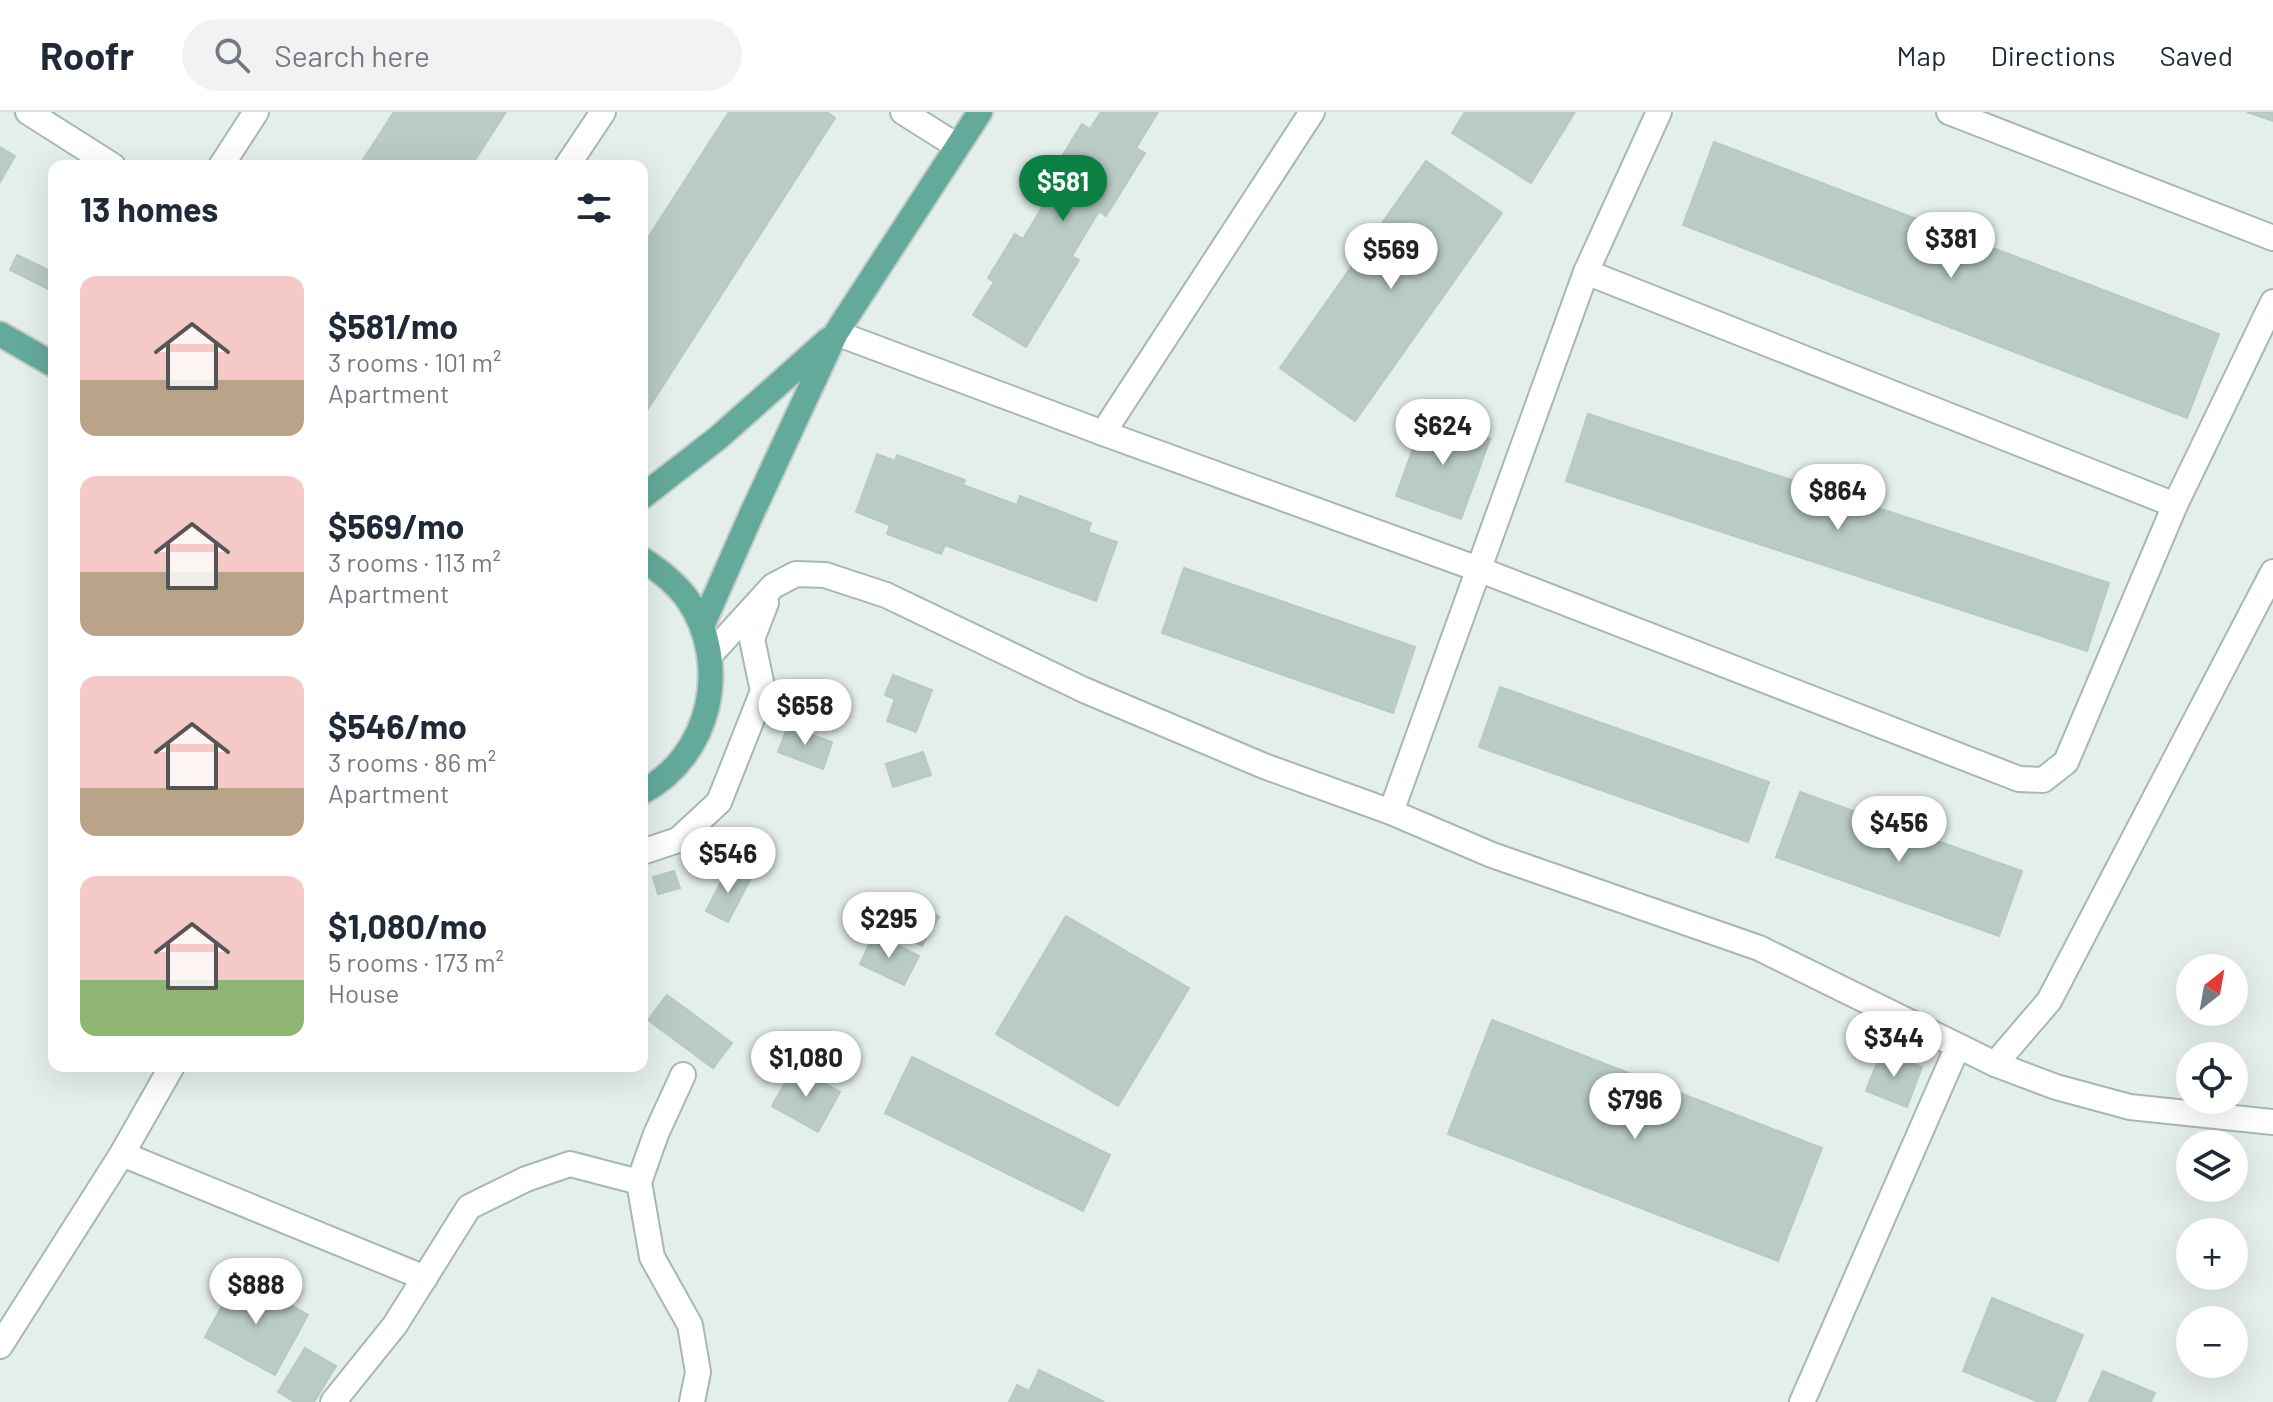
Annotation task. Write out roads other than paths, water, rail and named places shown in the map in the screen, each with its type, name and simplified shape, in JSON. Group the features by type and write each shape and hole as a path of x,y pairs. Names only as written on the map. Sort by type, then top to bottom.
{"main road":[{"path":"702,626 836,333 980,112"},
{"path":"648,492 719,437 836,333"},
{"path":"0,334 48,362"},
{"path":"648,563 668,577 687,600 702,626 710,655 711,685 706,715 695,742 677,766 648,789"}],"street":[{"path":"28,112 104,160"},
{"path":"225,160 256,112"},
{"path":"571,160 603,112"},
{"path":"903,112 957,146"},
{"path":"1103,433 1312,112"},
{"path":"1391,812 1586,272 1659,112"},
{"path":"1949,112 2273,238"},
{"path":"1586,272 2175,505"},
{"path":"836,333 1478,569 2019,779 2043,780 2066,762 2175,505 2273,302"},
{"path":"1995,1064 2049,1001 2273,572"},
{"path":"710,655 773,586 796,574 825,575 886,595 1084,690 1264,766 1391,812 1492,855 1759,948 1995,1064 2056,1087 2130,1107 2273,1122"},
{"path":"648,850 678,840 719,802 763,691 752,639 773,586"},
{"path":"1802,1402 1958,1046"},
{"path":"0,1346 122,1154 169,1072"},
{"path":"683,1075 656,1134 639,1182 652,1257 690,1325 698,1372 692,1402"},
{"path":"122,1154 425,1278"},
{"path":"333,1402 395,1325 469,1207 526,1179 570,1164 639,1182"}]}
